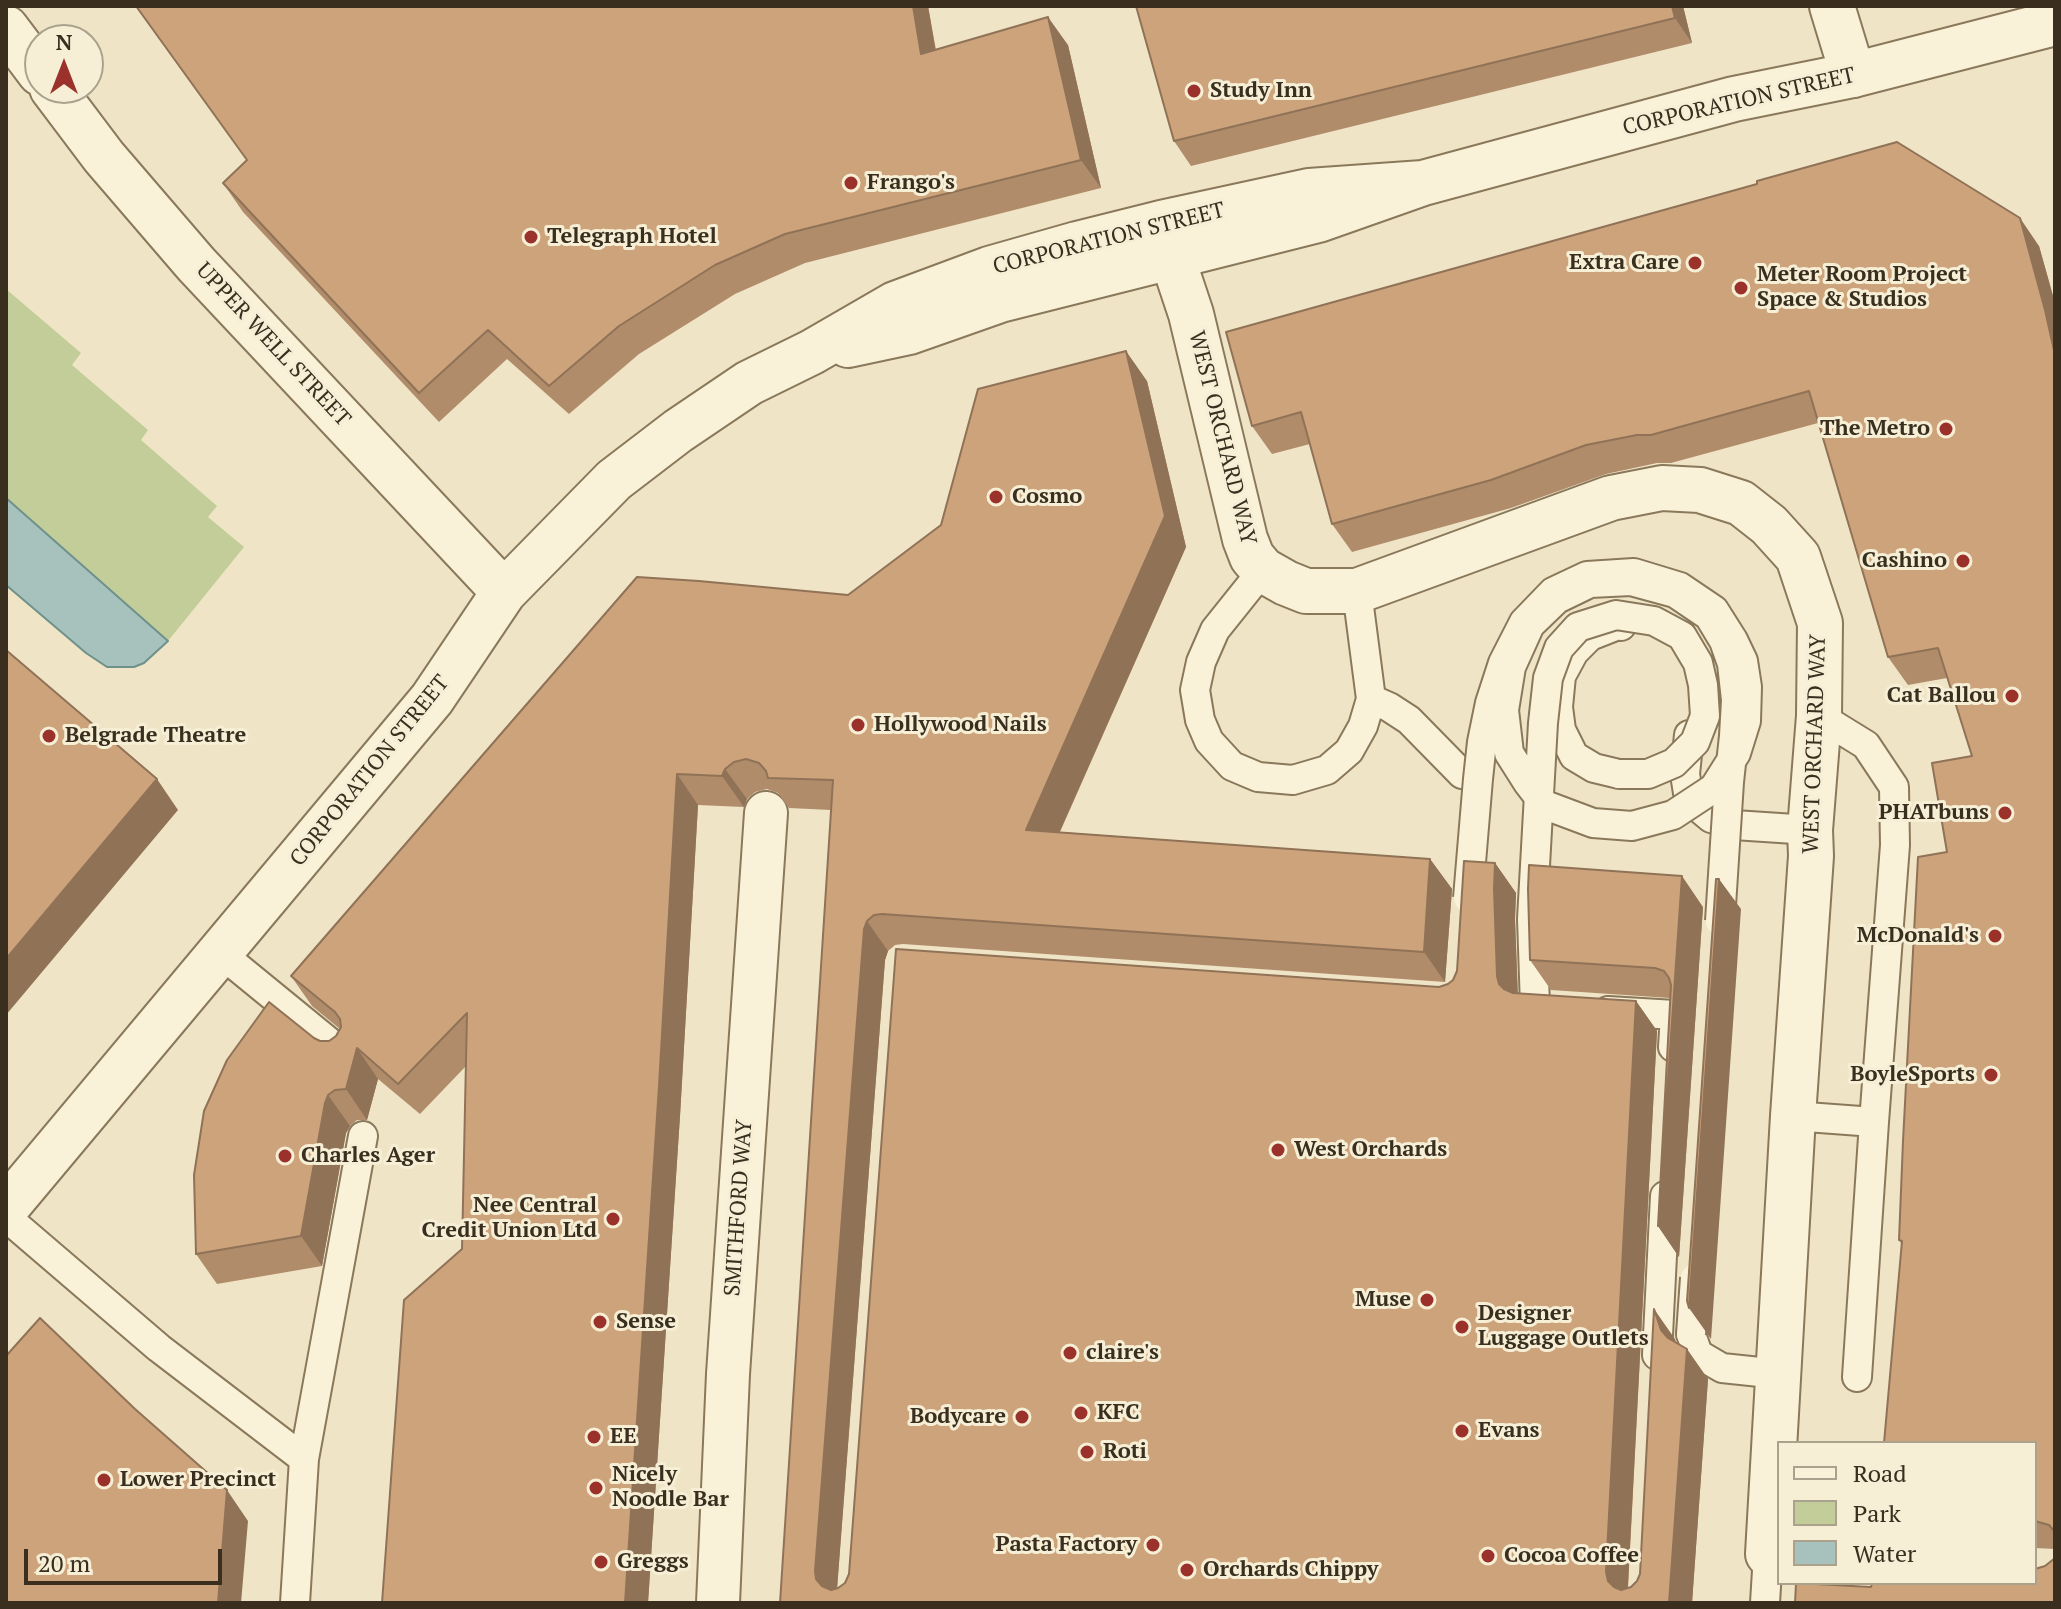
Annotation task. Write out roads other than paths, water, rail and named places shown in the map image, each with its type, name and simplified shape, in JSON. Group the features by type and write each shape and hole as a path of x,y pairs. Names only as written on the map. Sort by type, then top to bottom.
{"street":[{"path":"1832,6 1853,75"},
{"name":"CORPORATION STREET","path":"812,352 909,332 1000,300 1318,220 1423,183 1734,99 1853,75 2055,23"},
{"path":"6,28 24,52"},
{"name":"UPPER WELL STREET","path":"64,104 104,157 196,264 504,592"},
{"name":"CORPORATION STREET","path":"6,1208 432,699 504,592 614,480 678,431 749,383 812,352 895,304 989,269 1161,223 1309,191 1423,183"},
{"name":"WEST ORCHARD WAY","path":"1172,257 1191,314 1245,539 1252,557 1263,570 1286,583 1306,591 1357,591 1611,498 1662,488 1700,490 1741,503 1769,525 1798,557 1820,623 1819,716 1793,1116 1777,1441"},
{"name":"SMITHFORD WAY","path":"718,1603 728,1374 766,813"},
{"name":"WEST ORCHARD WAY","path":"1774,1554 1777,1446"}],"lane":[{"path":"1263,570 1215,630 1201,662 1195,690 1200,720 1209,741 1232,766 1258,777 1293,780 1327,770 1349,751 1363,726 1371,699 1357,591"},
{"path":"1467,918 1482,742 1503,663 1524,622 1553,592 1587,576 1634,573 1680,587 1714,610 1743,661 1747,687 1746,721 1736,753 1729,765 1714,788 1673,815 1632,826 1593,823 1545,805 1509,753 1504,710 1511,667 1530,625 1557,599 1590,583 1631,581 1675,593 1709,616 1724,641 1732,664 1736,700 1733,751 1731,767 1729,782 1718,940"},
{"path":"1672,1079 1675,1015 1535,1006 1532,919 1543,723 1548,678 1559,648 1578,627 1616,615 1654,621 1682,636 1698,663 1703,685 1705,716 1695,742 1685,753 1674,763 1648,774 1619,774 1594,768 1574,756 1561,730 1558,707 1561,676 1574,652 1590,636 1618,625 1653,635 1672,646 1687,665 1692,692 1691,711 1685,774 1688,793 1699,808 1711,818 1734,825 1810,830"},
{"path":"1371,699 1409,720 1462,774"},
{"path":"1819,716 1866,745 1894,787 1895,845 1857,1377"},
{"path":"219,952 345,1055"},
{"path":"1793,1116 1874,1122"},
{"path":"295,1603 304,1459 363,1136"},
{"path":"1656,1381 1667,1174"},
{"path":"6,1217 159,1348 304,1459"},
{"path":"1697,1255 1691,1334 1698,1354 1722,1368 1779,1374"},
{"path":"1765,1603 1774,1554"}],"water":[{"path":"6,498 168,641 144,663 134,667 107,667 6,585"}],"place":[{"name":"Study Inn","path":"1194,91"},
{"name":"Frango's","path":"851,183"},
{"name":"Telegraph Hotel","path":"531,237"},
{"name":"Extra Care","path":"1695,263"},
{"name":"Meter Room Project Space & Studios","path":"1741,288"},
{"name":"The Metro","path":"1946,429"},
{"name":"Cosmo","path":"996,497"},
{"name":"Cashino","path":"1963,561"},
{"name":"Cat Ballou","path":"2012,696"},
{"name":"Hollywood Nails","path":"858,725"},
{"name":"Belgrade Theatre","path":"49,736"},
{"name":"PHATbuns","path":"2005,813"},
{"name":"McDonald's","path":"1995,936"},
{"name":"BoyleSports","path":"1991,1075"},
{"name":"West Orchards","path":"1278,1150"},
{"name":"Charles Ager","path":"285,1156"},
{"name":"Nee Central Credit Union Ltd","path":"613,1219"},
{"name":"Muse","path":"1427,1300"},
{"name":"Sense","path":"600,1322"},
{"name":"Designer Luggage Outlets","path":"1462,1327"},
{"name":"claire's","path":"1070,1353"},
{"name":"KFC","path":"1081,1413"},
{"name":"Bodycare","path":"1022,1417"},
{"name":"Evans","path":"1462,1431"},
{"name":"EE","path":"594,1437"},
{"name":"Roti","path":"1087,1452"},
{"name":"Lower Precinct","path":"104,1480"},
{"name":"Nicely Noodle Bar","path":"596,1488"},
{"name":"Pasta Factory","path":"1153,1545"},
{"name":"Cocoa Coffee","path":"1488,1556"},
{"name":"Greggs","path":"601,1562"},
{"name":"Orchards Chippy","path":"1187,1570"}]}
